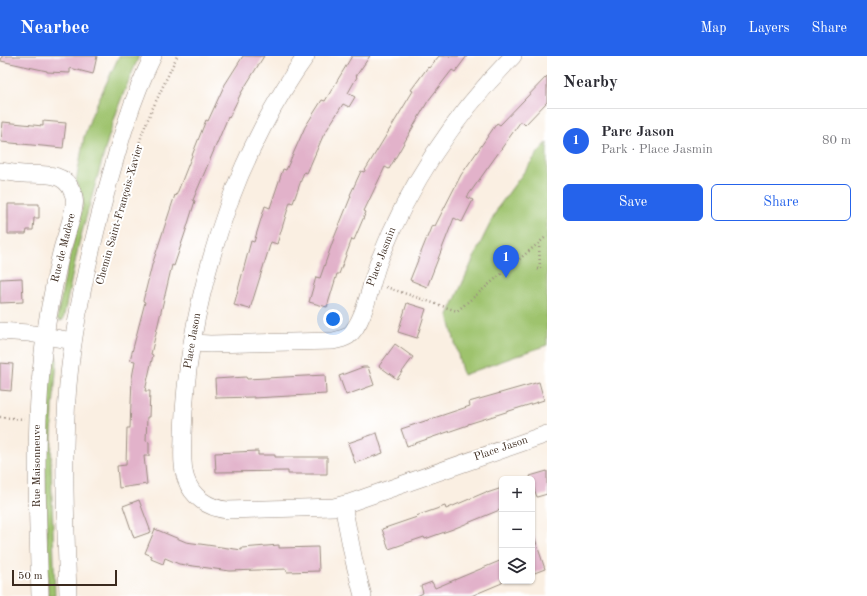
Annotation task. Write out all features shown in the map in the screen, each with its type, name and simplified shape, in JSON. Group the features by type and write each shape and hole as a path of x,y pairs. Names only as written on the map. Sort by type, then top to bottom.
{"street":[{"name":"Chemin Saint-François-Xavier","path":"68,596 65,437 68,384 73,341 87,263 112,168 134,100 153,56"},
{"name":"Place Jason","path":"306,56 288,82 246,164 229,203 206,280 193,343 185,401 183,448 184,470 186,478 194,494 207,504 227,510 324,508 343,505 547,434"},
{"name":"Place Jasmin","path":"193,343 210,344 333,341 348,336 360,318 379,262 402,208 419,178 440,144 464,112 513,56"},
{"name":"Rue de Madère","path":"0,171 57,176 68,184 72,191 74,204 57,272 45,336"},
{"path":"0,331 73,341"},
{"name":"Rue Maisonneuve","path":"40,596 36,443 45,336"},
{"path":"343,505 354,561 363,596"}],"path":[{"name":"Chemin Saint-François-Xavier","path":"110,240 143,131 177,56"},
{"path":"380,285 457,311 547,236"},
{"path":"537,269 540,269 539,243"},
{"path":"0,418 29,419"}],"green space":[{"path":"119,56 139,56 120,102 108,139 79,243 63,320 60,321 57,319 65,277 83,204 83,198 76,182 84,137 92,114"},
{"path":"547,143 547,345 463,375 448,315 499,206 540,150"},
{"path":"56,356 57,361 53,407 51,462 55,596 48,596 45,453 46,418 51,357"}],"building":[{"path":"2,56 97,56 93,74 70,68 70,73 47,72 1,61"},
{"path":"243,56 264,56 241,93 229,118 228,117 193,200 195,201 187,227 174,266 172,265 151,354 153,355 145,391 150,391 146,441 149,442 149,456 144,456 147,484 119,488 117,466 126,465 127,428 130,428 132,378 135,361 130,360 145,302 143,301 152,265 175,195 176,196 206,120 208,121 224,86"},
{"path":"352,56 370,56 356,76 357,77 348,93 355,97 349,107 343,104 323,136 307,173 304,172 293,203 290,202 277,244 271,242 250,309 234,305 251,241 254,242 265,206 270,208 283,169 286,170 305,127 322,100 325,101"},
{"path":"439,56 467,56 455,72 452,70 428,101 389,169 385,167 364,211 366,212 354,240 352,239 339,274 337,274 327,307 309,302 316,277 320,278 351,196 350,195 361,171 364,172 413,91 411,90 428,67 429,68"},
{"path":"547,76 547,102 525,125 521,121 467,197 473,200 462,222 454,218 427,287 410,280 432,225 435,226 461,175 497,123 500,125"},
{"path":"43,121 66,123 63,148 1,142 3,122 43,126"},
{"path":"8,204 39,204 39,218 34,218 33,230 27,230 26,234 8,234"},
{"path":"22,278 23,302 0,303 0,279"},
{"path":"407,303 426,309 417,338 398,332"},
{"path":"395,344 413,357 397,379 379,366"},
{"path":"0,363 13,364 11,391 0,390"},
{"path":"363,367 368,367 374,385 346,395 339,376"},
{"path":"325,375 326,394 254,398 216,398 215,379"},
{"path":"539,382 544,400 468,424 407,446 401,429 470,406 469,402"},
{"path":"377,433 383,453 355,463 348,443"},
{"path":"258,451 258,455 275,455 275,457 327,457 327,474 288,474 288,471 216,472 215,453"},
{"path":"547,471 547,494 537,497 535,491 535,476 530,476"},
{"path":"499,489 499,510 425,539 424,537 389,549 382,529 445,506 446,509 486,492"},
{"path":"139,500 151,532 134,538 123,506"},
{"path":"155,529 186,542 242,550 242,548 279,545 279,548 318,547 319,571 287,572 286,569 230,571 179,564 165,558 163,564 151,559 152,556 145,553"},
{"path":"535,539 545,569 535,573"},
{"path":"499,561 500,584 471,596 417,596 423,593 421,586 432,582 435,588"}],"place":[{"name":"Parc Jason","path":"506,278"}]}
